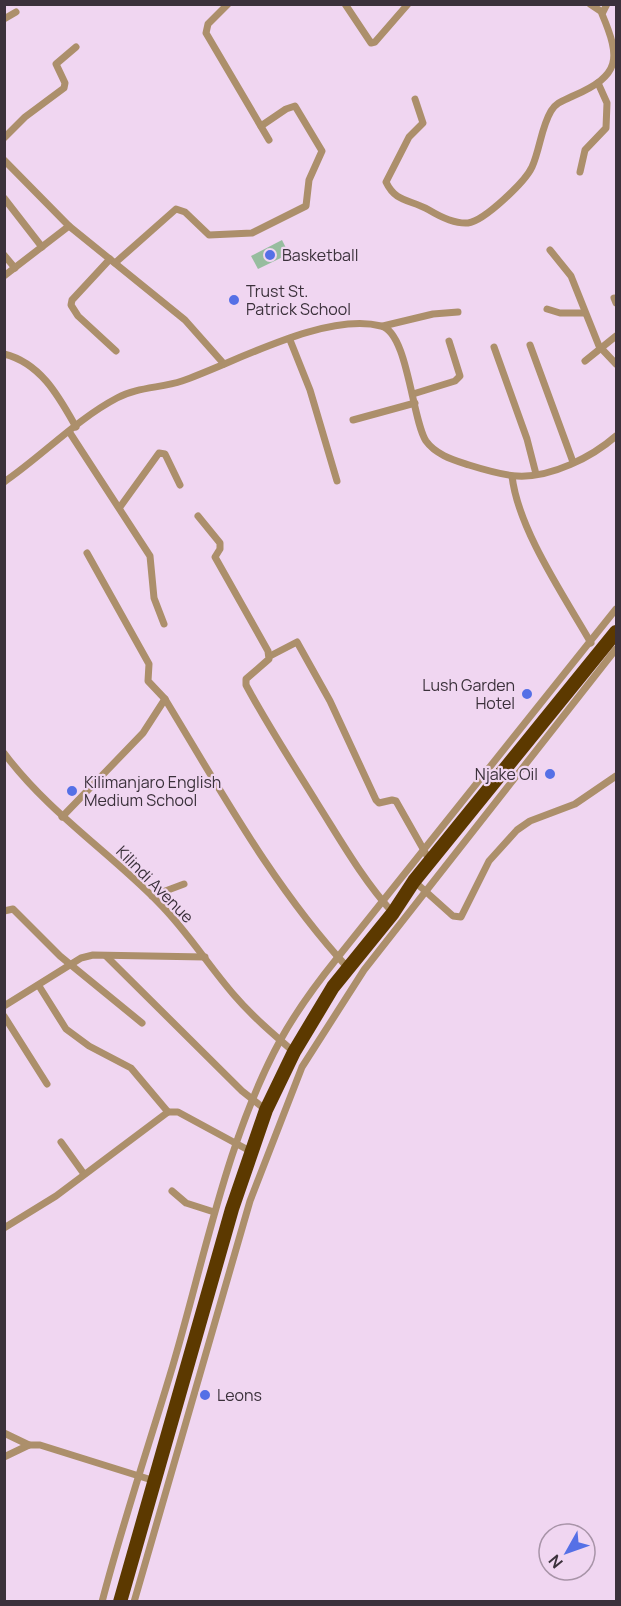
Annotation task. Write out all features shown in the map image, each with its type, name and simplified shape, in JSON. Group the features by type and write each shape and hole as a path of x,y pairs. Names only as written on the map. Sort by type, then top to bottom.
{"highway":[{"path":"120,1602 155,1481 244,1148 266,1110 294,1052 348,968 393,913 414,881 426,856 616,632"}],"street":[{"path":"228,4 208,24 206,33 269,140"},
{"path":"345,4 371,43 375,42 408,4"},
{"path":"415,99 423,123 409,137 386,177 386,182 394,197 411,201 441,216 469,223 484,215 528,175 555,104 598,83 610,70 615,54 602,12 590,4"},
{"path":"602,12 607,4"},
{"path":"4,19 16,12"},
{"path":"4,138 31,112 64,88 65,83 56,64 76,47"},
{"path":"580,172 585,150 606,128 607,104 598,83"},
{"path":"116,351 78,316 71,305 72,300 112,261 176,209 185,212 209,235 252,233 306,206 309,180 320,159 321,145 296,106 286,109 261,126"},
{"path":"4,160 69,226 185,320 224,364"},
{"path":"4,198 42,247"},
{"path":"4,276 69,226"},
{"path":"550,250 571,276 600,348 616,364"},
{"path":"4,255 15,268"},
{"path":"547,309 560,313 584,313"},
{"path":"4,482 122,395 182,381 290,340 339,325 382,326 434,314 458,312"},
{"path":"382,326 397,344 413,394 421,432 435,451 459,462 513,476 536,474 573,462 616,436"},
{"path":"585,362 616,336"},
{"path":"290,340 310,390 337,481"},
{"path":"413,394 455,381 460,376 450,341"},
{"path":"530,345 573,462"},
{"path":"494,346 527,439 536,474"},
{"path":"4,354 15,356 32,365 58,395 76,427"},
{"path":"353,420 415,403"},
{"path":"70,433 150,556 154,598 164,624"},
{"path":"120,507 159,453 165,454 180,485"},
{"path":"513,476 516,498 544,561 591,643"},
{"path":"198,516 220,543 220,549 215,557 270,656"},
{"path":"87,553 149,664 148,681 165,699 269,867 348,968"},
{"path":"102,1602 137,1476 170,1376 214,1212 244,1148 254,1100 280,1040 306,998 382,900 426,856 616,609"},
{"path":"393,913 382,900 272,734 246,685 246,679 270,656 297,642 330,701 376,800 379,803 396,801 426,856"},
{"path":"134,1602 250,1201 294,1084 310,1053 346,996 616,649"},
{"path":"62,817 143,733 165,699"},
{"name":"Kilindi Avenue","path":"4,753 22,777 62,817 152,896 233,993 294,1052"},
{"path":"414,881 454,917 461,917 489,861 517,830 530,821 575,804 616,776"},
{"path":"152,896 184,884"},
{"path":"4,911 13,909 60,956 142,1023"},
{"path":"4,1006 93,955 205,957"},
{"path":"106,956 266,1110"},
{"path":"39,986 66,1029 89,1046 131,1068 168,1112"},
{"path":"4,1017 47,1084"},
{"path":"4,1228 24,1218 168,1112 178,1112 244,1148"},
{"path":"62,1142 84,1174"},
{"path":"172,1191 186,1203 214,1212"},
{"path":"4,1433 29,1445 62,1450 155,1481"},
{"path":"4,1457 29,1445"}],"green space":[{"name":"Basketball","path":"282,240 289,254 258,269 251,256"}],"place":[{"name":"Basketball","path":"270,255"},
{"name":"Trust St. Patrick School","path":"234,300"},
{"name":"Lush Garden Hotel","path":"527,694"},
{"name":"Njake Oil","path":"550,774"},
{"name":"Kilimanjaro English Medium School","path":"72,791"},
{"name":"Leons","path":"205,1395"}]}
